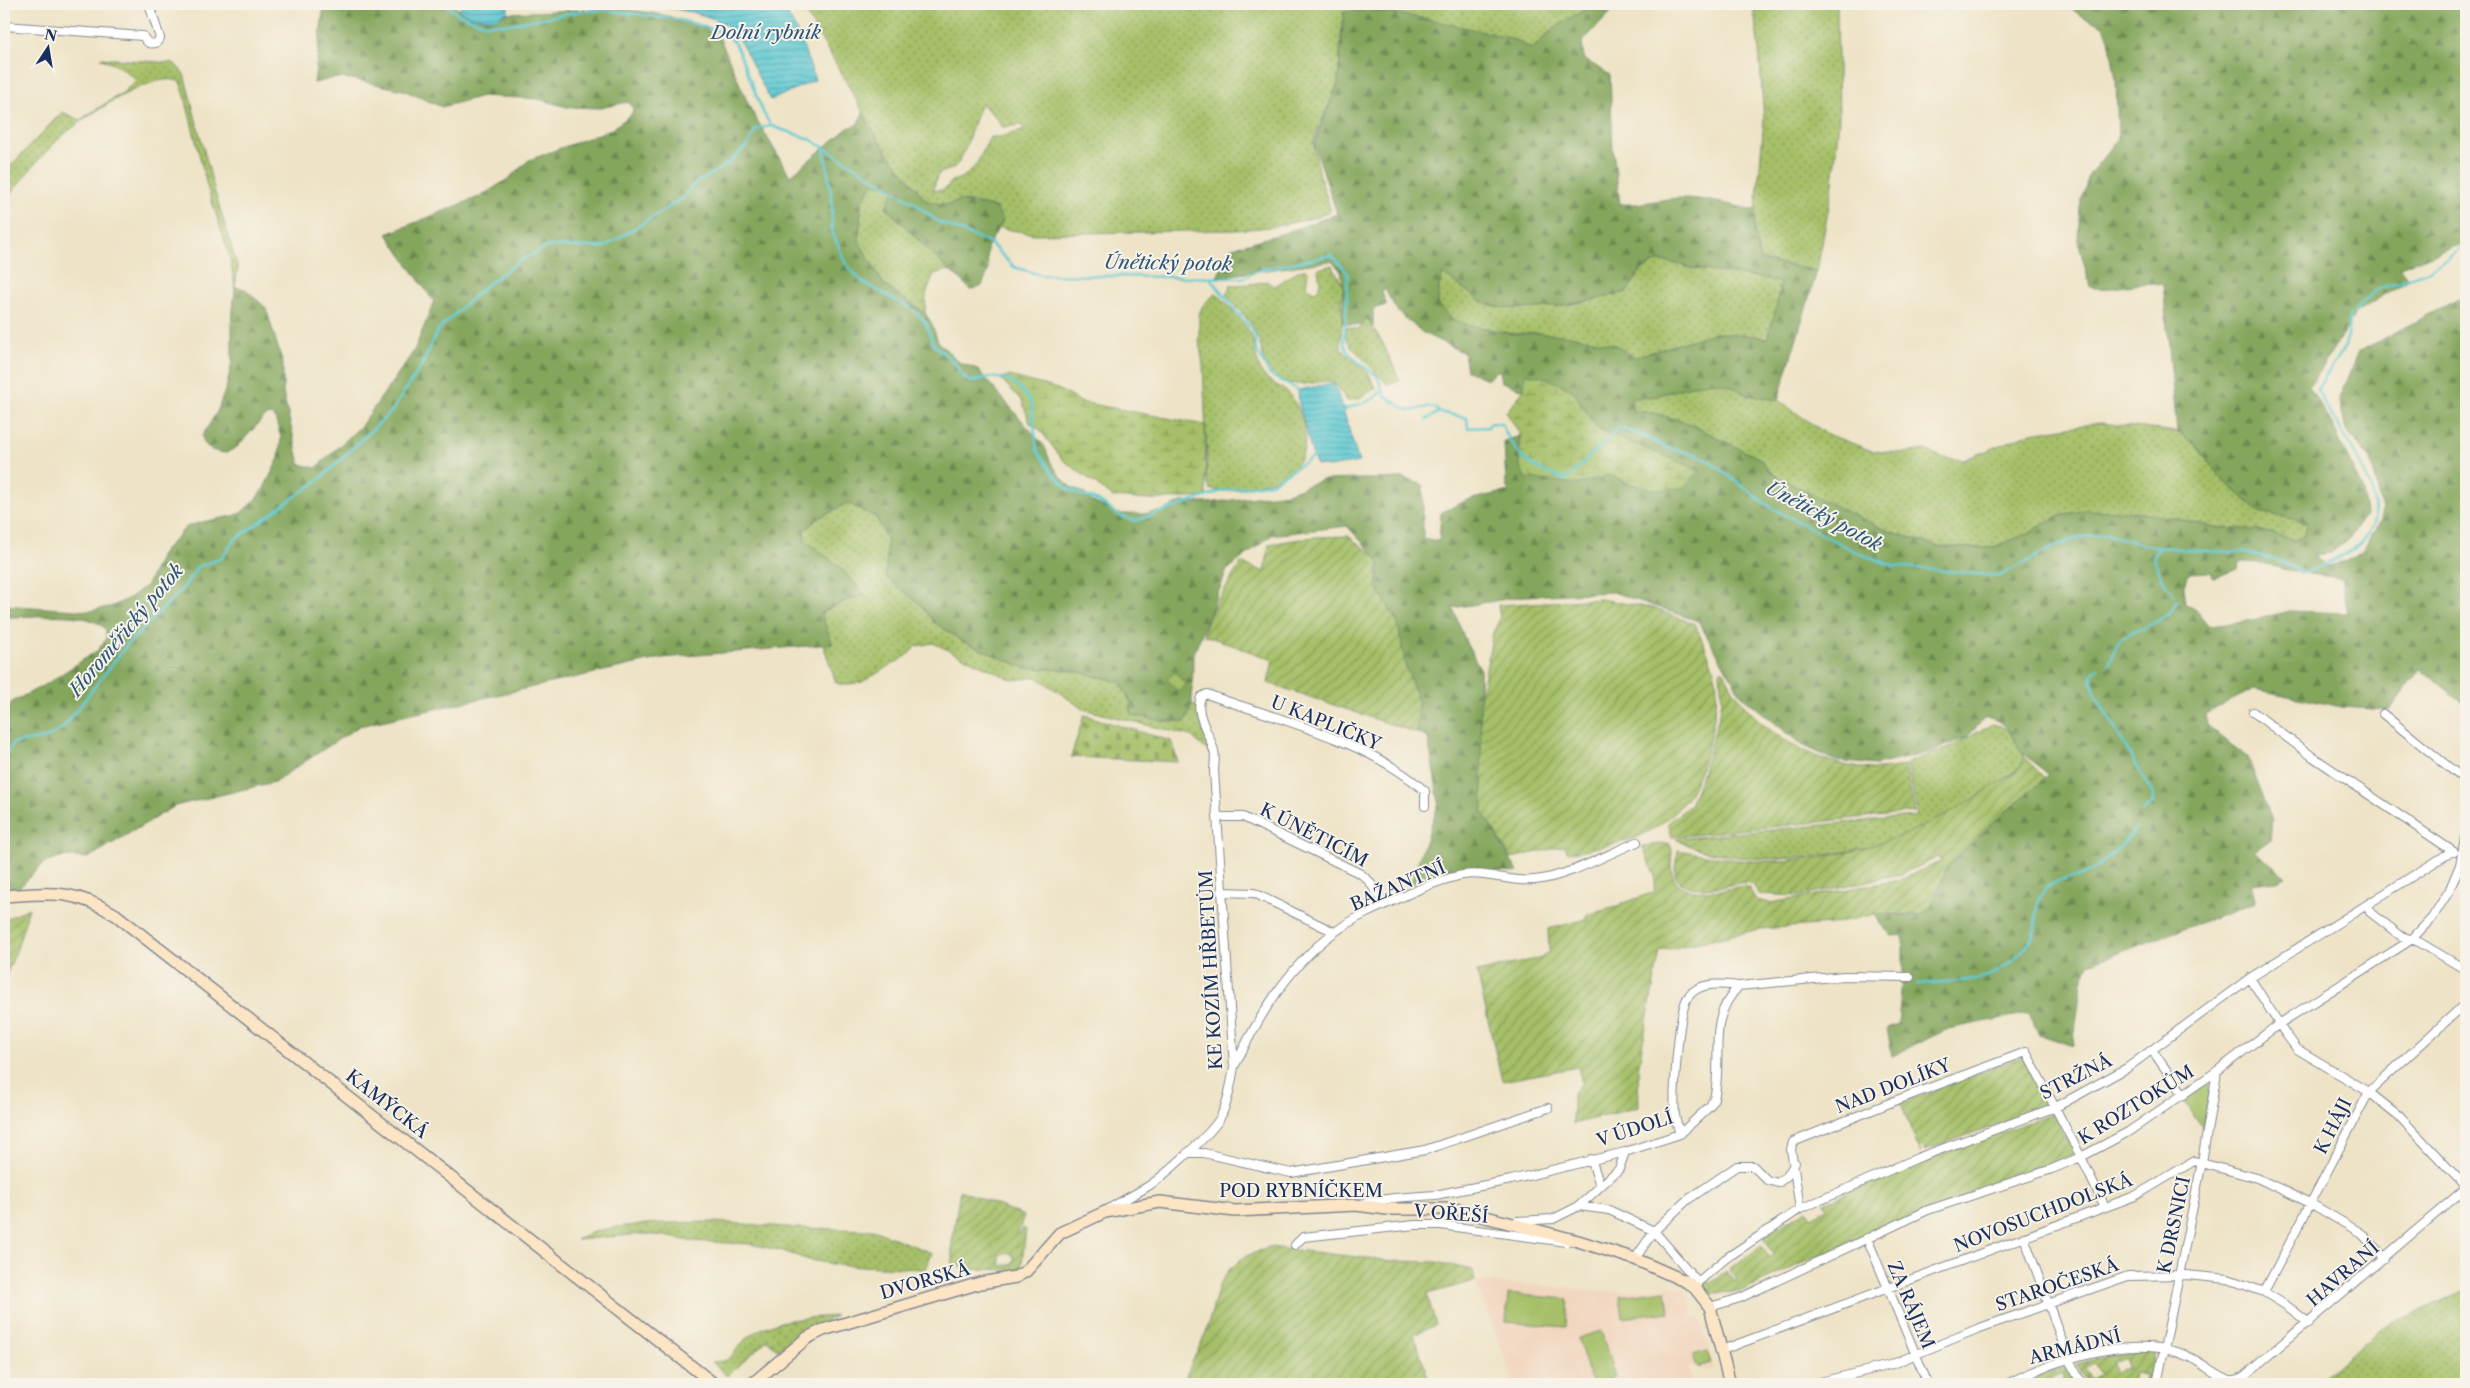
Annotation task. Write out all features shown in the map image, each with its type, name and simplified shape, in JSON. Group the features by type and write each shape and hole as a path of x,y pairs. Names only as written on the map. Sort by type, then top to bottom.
{"street":[{"path":"143,36 146,42 156,43 160,38 149,4"},
{"path":"4,26 143,36 155,26"},
{"name":"U KAPLIČKY","path":"1199,702 1201,696 1206,694 1373,756 1425,791 1426,806"},
{"name":"KE KOZÍM HŘBETŮM","path":"1105,1212 1125,1198 1150,1185 1187,1153 1219,1120 1230,1091 1234,1067 1221,892 1214,751 1203,723 1199,702"},
{"path":"2253,712 2313,757 2451,852 2461,853"},
{"path":"2383,714 2466,781"},
{"name":"K ÚNĚTICÍM","path":"1217,817 1244,817 1361,874 1384,904"},
{"name":"K ROZTOKŮM","path":"1710,1307 1740,1298 1928,1210 2081,1157 2128,1132 2184,1095 2279,1024 2411,940 2441,905 2463,868 2461,853 2466,832"},
{"name":"BAŽANTNÍ","path":"1234,1067 1276,994 1298,966 1334,932 1384,904 1432,884 1464,875 1535,880 1572,870 1638,842"},
{"name":"STRŽNÁ","path":"1696,1285 1755,1238 1800,1209 1920,1157 2056,1107 2127,1068 2250,978 2451,852"},
{"path":"1221,892 1254,893 1334,932"},
{"name":"KAMÝCKÁ","path":"4,896 54,893 80,897 100,905 124,920 714,1384"},
{"path":"2367,906 2370,912 2401,936 2449,958 2466,970"},
{"path":"1680,1134 1675,1116 1674,1090 1682,1009 1688,996 1701,987 1720,984 1738,986 1844,976 1910,977"},
{"path":"2250,978 2297,1049 2369,1092 2399,1116 2466,1187"},
{"name":"V ÚDOLÍ","path":"1356,1205 1394,1198 1435,1195 1511,1180 1625,1152 1680,1134 1710,1106 1714,1098 1719,1016 1724,1003 1738,986"},
{"name":"K HÁJI","path":"2264,1292 2369,1092 2466,1003"},
{"path":"2152,1050 2184,1095"},
{"name":"NAD DOLÍKY","path":"1800,1209 1795,1163 1791,1149 1793,1142 1798,1139 2026,1052 2056,1107"},
{"name":"K DRSNICI","path":"2157,1384 2202,1162 2217,1071"},
{"path":"2056,1107 2105,1207"},
{"path":"1187,1153 1204,1153 1291,1173 1425,1150 1548,1108"},
{"path":"1505,1221 1532,1222 1553,1219 1579,1206 1619,1169 1625,1152"},
{"path":"1591,1159 1600,1185"},
{"name":"NOVOSUCHDOLSKÁ","path":"1722,1350 2135,1196 2194,1161 2202,1162"},
{"path":"2202,1162 2257,1178 2310,1203 2361,1233 2385,1258"},
{"path":"1635,1260 1654,1231 1686,1201 1737,1166 1753,1166 1767,1180 1778,1183 1787,1176 1795,1163"},
{"name":"HAVRANÍ","path":"2236,1380 2243,1377 2309,1323 2466,1187"},
{"name":"POD RYBNÍČKEM","path":"1105,1212 1160,1202 1235,1211 1356,1205 1387,1209 1455,1209 1578,1241 1635,1260 1696,1285"},
{"path":"1579,1206 1609,1210 1654,1231 1696,1285 1710,1307 1730,1384"},
{"name":"DVORSKÁ","path":"752,1384 807,1338 823,1330 980,1283 1016,1278 1026,1271 1060,1233 1105,1212"},
{"name":"V OŘEŠÍ","path":"1295,1245 1304,1237 1415,1225 1462,1228 1568,1243 1578,1241"},
{"path":"2024,1237 2069,1360 2082,1384"},
{"name":"ZA RÁJEM","path":"1867,1238 1928,1384"},
{"name":"STAROČESKÁ","path":"1812,1384 1890,1365 2048,1303 2128,1276 2178,1275 2228,1279 2264,1292 2287,1306 2309,1323"},
{"name":"ARMÁDNÍ","path":"2007,1384 2027,1374 2069,1360 2115,1349 2147,1347 2164,1349 2194,1359 2222,1376 2236,1380"}],"shaded area":[{"path":"1475,1281 1621,1292 1672,1286 1684,1290 1689,1297 1695,1319 1700,1318 1714,1369 1706,1371 1692,1366 1688,1368 1693,1384 1622,1384 1616,1380 1605,1384 1515,1384"}],"green space":[{"path":"324,4 451,4 466,14 486,19 508,13 618,8 663,15 701,25 720,39 751,110 790,176 848,128 857,125 863,113 879,141 926,201 949,205 959,201 995,207 1003,220 987,248 988,271 982,286 970,290 886,207 896,188 874,183 861,202 859,242 884,285 925,313 932,324 938,342 960,363 977,369 1045,447 1050,461 1059,475 1071,487 1084,493 1091,501 1119,514 1145,514 1162,511 1182,502 1208,503 1287,493 1322,480 1403,478 1423,485 1423,538 1439,541 1441,513 1467,500 1509,491 1506,486 1504,441 1520,436 1518,459 1578,484 1611,475 1628,484 1698,470 1597,429 1573,391 1524,390 1502,382 1500,371 1496,371 1488,379 1467,371 1464,353 1423,333 1398,312 1384,288 1382,292 1386,305 1373,309 1373,328 1367,319 1364,321 1363,326 1342,323 1343,295 1341,274 1340,270 1331,261 1217,277 1231,248 1284,233 1337,214 1314,143 1338,84 1344,12 1372,10 1428,19 1510,38 1532,49 1554,28 1594,4 1619,4 1582,42 1584,59 1610,75 1613,150 1620,204 1692,198 1756,210 1754,231 1760,260 1817,271 1778,400 1747,395 1730,385 1714,382 1697,384 1653,397 1630,399 1633,411 1654,413 1688,423 1760,459 1771,473 1847,512 1889,531 1940,547 1991,548 2031,532 2056,517 2085,510 2127,511 2174,518 2220,528 2259,530 2296,540 2305,535 2307,522 2259,512 2219,476 2195,444 2177,432 2163,285 2148,283 2108,288 2090,287 2078,240 2080,206 2089,175 2118,139 2116,79 2109,39 2104,26 2081,16 2066,4 2466,4 2466,242 2400,267 2409,279 2356,313 2309,387 2331,422 2363,491 2366,515 2350,538 2331,553 2315,555 2326,566 2348,561 2364,549 2377,527 2382,511 2371,459 2346,430 2339,398 2358,352 2466,295 2466,704 2420,669 2390,710 2342,707 2254,689 2205,714 2207,725 2248,758 2272,820 2270,840 2254,851 2286,877 2277,881 2251,884 2256,902 2089,964 2082,981 2073,1045 2039,1035 2029,1013 1948,1029 1892,1056 1887,1028 1898,1024 1903,971 1903,935 1892,936 1881,925 1875,914 1919,915 1939,891 1947,867 1998,818 2049,775 2024,754 2008,730 1999,721 1985,718 1967,737 1923,754 1876,765 1837,761 1802,745 1742,696 1698,621 1613,592 1524,596 1453,608 1467,645 1480,668 1483,813 1518,872 1465,870 1410,884 1439,803 1428,738 1417,733 1418,701 1405,664 1398,624 1377,587 1379,563 1375,556 1347,526 1272,535 1227,570 1193,656 1192,704 1186,722 1163,721 1131,715 1131,703 1120,682 1071,670 1025,668 962,641 934,622 920,604 886,577 887,540 876,517 847,503 817,519 804,531 805,540 840,567 866,596 849,599 821,613 832,644 662,658 359,726 274,782 175,806 88,858 67,856 44,863 17,890 4,891 4,711 12,702 48,683 98,650 106,639 106,630 98,623 73,616 4,617 4,605 90,611 113,606 131,597 147,585 162,553 186,527 241,513 254,501 264,488 279,458 281,437 275,418 272,415 265,416 237,447 226,453 217,452 207,447 202,436 217,412 227,385 232,361 232,323 235,287 245,289 266,308 283,364 283,394 300,464 316,468 361,426 414,351 434,302 387,234 481,196 508,179 529,160 612,129 632,114 633,108 627,102 601,108 567,107 539,99 482,96 442,107 403,90 352,79 334,78 314,83","holes":["1658,261 1697,269 1752,276 1780,283 1776,309 1767,339 1756,336 1715,333 1635,357 1615,345 1575,336 1536,333 1513,334 1455,322 1438,304 1439,286 1443,274 1481,301 1495,306 1513,308 1553,307 1627,292 1641,270","2243,562 2262,563 2295,572 2341,578 2348,613 2290,611 2244,622 2209,626 2196,610 2185,603 2183,588 2189,573 2211,572 2213,578 2238,569 2239,564"]},
{"path":"800,4 1594,4 1554,28 1532,49 1510,38 1342,21 1338,84 1313,141 1321,181 1331,210 1318,217 1272,227 1236,230 1034,234 1000,228 1002,220 975,202 959,201 949,205 926,201 879,141","holes":["982,103 998,120 1002,127 1021,125 1025,130 999,137 990,137 976,165 966,175 951,181 944,189 933,190 938,174 953,168 958,163 966,147 978,110"]},
{"path":"1753,4 1837,4 1839,119 1833,184 1817,271 1760,260 1754,231 1764,120 1759,51"},
{"path":"100,58 174,63 184,74 216,196 238,268 235,287 230,258 207,186 180,82 168,80 153,82 99,109 59,139 4,202 4,173 62,112 80,120 125,91 136,80 122,68"},
{"path":"874,183 897,188 886,207 948,270 934,274 926,294 925,313 884,285 859,242 861,202"},
{"path":"1658,261 1780,282 1776,309 1767,339 1756,336 1715,333 1635,357 1615,345 1536,333 1513,334 1455,322 1438,304 1439,286 1443,274 1481,301 1543,307 1572,304 1627,292 1641,270"},
{"path":"1332,265 1344,287 1341,349 1368,372 1376,388 1360,398 1347,401 1334,382 1324,381 1295,384 1283,381 1269,372 1253,328 1226,294 1231,285 1268,281 1271,285 1275,286 1299,270 1305,269 1308,271 1306,287 1314,292 1318,290 1320,282 1318,269"},
{"path":"1216,293 1235,313 1252,336 1257,361 1263,374 1293,399 1303,423 1305,435 1301,457 1286,474 1249,487 1225,491 1210,489 1206,478 1203,364 1199,341 1199,314 1203,305"},
{"path":"1367,318 1384,345 1400,381 1388,385 1351,346 1346,338 1346,329 1348,327 1357,330 1363,326"},
{"path":"1525,374 1544,377 1573,391 1597,429 1699,470 1685,487 1675,489 1647,488 1611,475 1578,484 1526,478 1520,467 1520,436 1506,412 1524,390"},
{"path":"1010,376 1058,389 1080,402 1205,425 1206,497 1148,500 1113,497 1062,459 1040,430 1030,423 1022,401 1000,378"},
{"path":"1714,382 1730,385 1747,395 1778,400 1825,433 1872,451 1905,453 1925,450 1944,458 1963,460 2031,433 2075,426 2101,423 2177,432 2195,444 2219,476 2259,512 2308,522 2305,535 2296,540 2259,530 2220,528 2174,518 2056,517 2031,532 1992,548 1940,547 1889,531 1847,513 1771,473 1760,459 1688,423 1654,413 1633,411 1630,399"},
{"path":"847,503 876,517 887,540 886,577 920,604 934,622 962,641 1025,668 1071,670 1120,682 1131,703 1131,715 1186,722 1192,704 1197,706 1210,753 1191,736 1083,709 1037,677 1013,680 933,643 917,646 905,657 862,682 843,685 836,683 823,644 832,644 821,613 849,599 866,596 840,567 804,540 804,531 817,519"},
{"path":"1348,536 1375,556 1379,563 1377,587 1398,624 1405,664 1418,701 1417,733 1268,683 1273,660 1204,635 1209,615 1241,563 1265,572 1269,544 1313,537"},
{"path":"1600,599 1653,608 1695,624 1714,671 1717,690 1713,723 1699,774 1682,804 1654,828 1636,838 1568,853 1565,846 1511,858 1483,813 1480,701 1493,632 1500,619 1498,605"},
{"path":"1720,671 1724,671 1734,691 1765,726 1784,740 1804,751 1848,766 1884,769 1905,766 1915,812 1672,837 1668,823 1690,805 1702,774 1720,713 1722,700"},
{"path":"1175,672 1186,685 1177,691 1167,679"},
{"path":"1084,715 1171,741 1178,762 1071,757"},
{"path":"1993,724 2004,728 2018,743 2024,761 2019,768 1951,815 1906,836 1852,850 1790,858 1728,856 1700,849 1676,839 1916,816 1917,812 1907,763 1952,746"},
{"path":"2024,757 2045,778 1998,818 1947,867 1930,909 1919,915 1875,914 1831,924 1760,929 1660,951 1638,1069 1639,1107 1573,1124 1573,1093 1582,1083 1578,1067 1502,1081 1477,972 1541,958 1549,951 1548,929 1587,919 1586,915 1620,906 1654,892 1655,876 1642,846 1669,843 1672,851 1671,866 1674,878 1680,886 1689,890 1711,891 1745,886 1749,888 1756,900 1771,903 1899,880 1942,861 1939,857 1901,874 1798,896 1759,894 1753,885 1747,882 1708,888 1688,886 1681,883 1676,877 1675,867 1678,850 1737,860 1788,860 1819,857 1878,843 1907,833 1962,806 2015,772"},
{"path":"29,908 17,949 4,980 4,920"},
{"path":"2023,1056 2049,1105 1924,1151 1921,1146 1918,1148 1901,1103"},
{"path":"2206,1082 2211,1085 2204,1129 2184,1101"},
{"path":"2053,1113 2073,1151 2072,1155 1811,1259 1739,1292 1714,1293 1708,1291 1703,1283 1705,1278 1709,1283 1726,1271 1733,1281 1737,1282 1729,1269 1762,1246 1769,1257 1773,1254 1763,1236 1807,1210 1811,1217 1827,1209 1824,1203 1893,1172"},
{"path":"960,1190 1024,1216 1018,1233 1020,1234 1023,1228 1026,1230 1021,1270 965,1269 952,1263 952,1242","holes":["1011,1253 1015,1259 1013,1263 1001,1266 999,1255"]},
{"path":"715,1222 800,1228 873,1230 932,1253 925,1269 838,1265 809,1260 783,1251 750,1244 689,1241 641,1234 576,1240 604,1229 623,1226"},
{"path":"1269,1247 1394,1261 1437,1262 1472,1270 1475,1281 1427,1294 1436,1325 1414,1334 1430,1384 1182,1384 1206,1332 1219,1286 1228,1271 1244,1257"},
{"path":"1666,1290 1669,1312 1623,1318 1620,1296"},
{"path":"2466,1290 2466,1384 2314,1384 2384,1327"},
{"path":"1508,1294 1568,1299 1566,1327 1506,1322"},
{"path":"836,1316 805,1331 778,1350 767,1340 727,1376 712,1362 725,1361 746,1339 766,1327 789,1320"},
{"path":"1601,1331 1615,1377 1592,1384 1578,1338"},
{"path":"1707,1351 1711,1363 1697,1367 1693,1355"},
{"path":"2154,1353 2148,1384 2143,1384 2145,1374 2134,1372 2133,1384 2087,1384 2076,1364 2107,1356","holes":["2127,1359 2128,1369 2115,1373 2113,1361","2094,1363 2101,1374 2091,1379 2084,1368"]},
{"path":"2067,1366 2077,1384 2065,1384 2063,1373 2050,1378 2052,1384 2016,1384"}],"water":[{"path":"462,4 508,4 508,13 503,13 498,19 473,17 459,11"},
{"name":"Dolní rybník","path":"638,4 781,4 805,50 815,80 771,100 744,48 726,25 703,15"},
{"path":"1334,383 1342,407 1345,407 1346,410 1344,413 1359,462 1329,467 1317,465 1313,457 1299,404 1298,390"}],"waterway":[{"name":"Únětický potok","path":"444,4 458,14 484,24 509,24 583,11 607,10 680,20 719,31 730,37 737,47 763,112 771,126 810,139 916,204 937,221 990,243 1014,267 1041,275 1243,278 1259,270 1332,255 1348,274 1345,346 1353,357 1377,376 1385,396 1405,409 1410,411 1427,407 1435,408 1439,412 1467,418 1468,428 1488,427 1490,423 1502,424 1513,446 1526,461 1566,480 1619,428 1636,433 1668,448 1697,455 1709,461 1770,507 1858,553 1894,566 2000,576 2055,546 2081,537 2107,534 2144,545 2198,551 2242,552 2263,556 2305,573 2348,553 2360,544 2372,527 2375,508 2371,488 2362,466 2317,389 2345,347 2350,316 2363,301 2378,289 2429,271 2466,245"},
{"name":"Horoměřický potok","path":"4,757 13,743 46,738 63,728 126,646 184,587 197,567 222,558 234,540 320,479 392,411 423,363 438,330 485,286 518,262 548,246 604,247 682,199 693,185 727,164 748,145 756,129 770,126"},
{"path":"824,148 832,199 832,231 846,264 861,281 913,310 925,321 934,345 954,362 962,375 970,382 990,377 1006,379 1020,388 1031,402 1037,450 1051,471 1068,489 1098,501 1120,516 1135,521 1222,491 1271,483 1313,457"},
{"path":"1211,279 1255,334 1256,349 1270,375 1298,390"},
{"path":"1346,409 1370,400 1383,390"},
{"path":"1427,419 1438,413"},
{"path":"2159,547 2153,557 2164,582 2175,595"},
{"path":"2109,665 2115,648 2121,640 2160,620 2173,608 2177,600"},
{"path":"2098,668 2092,676 2095,694 2153,794 2153,802 2143,812"},
{"path":"1917,984 1981,978 1997,972 2013,960 2031,939 2034,932 2039,900 2044,891 2052,884 2082,875 2098,866 2118,849 2136,828"}]}
